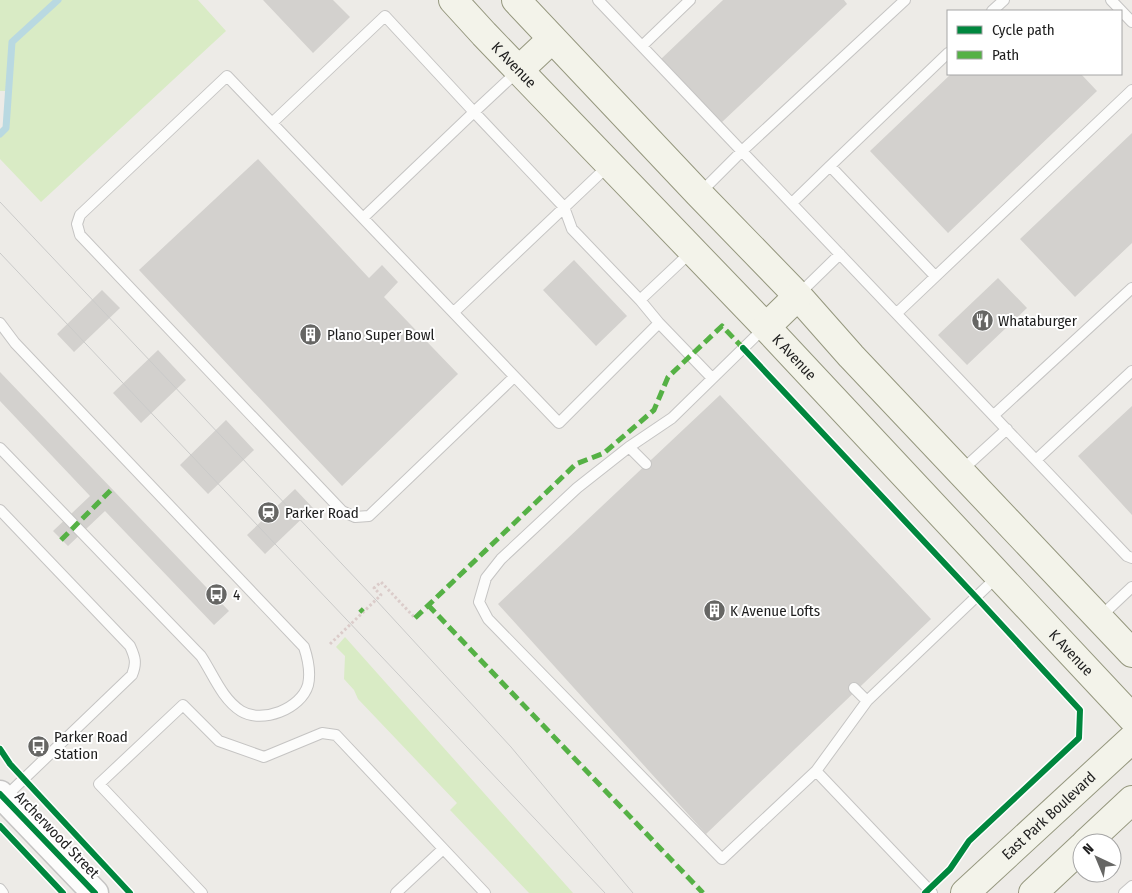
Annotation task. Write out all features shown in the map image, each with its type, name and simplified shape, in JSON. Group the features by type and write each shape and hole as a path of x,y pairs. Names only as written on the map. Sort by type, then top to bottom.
{"main road":[{"name":"K Avenue","path":"454,0 766,327 1132,718"},
{"path":"516,0 798,296 851,356 1132,653"},
{"path":"519,70 552,39"},
{"path":"766,327 798,296"},
{"name":"East Park Boulevard","path":"965,893 1132,739"},
{"path":"1097,833 1132,800"},
{"path":"1033,893 1072,856"}],"street":[{"name":"Archerwood Street","path":"2,796 95,893"}],"lane":[{"path":"598,0 1127,556 1132,558"},
{"path":"642,46 690,0"},
{"path":"699,194 742,150 905,0"},
{"path":"993,10 1004,0"},
{"path":"1111,0 1121,10"},
{"path":"1122,12 1132,22"},
{"path":"272,123 385,16 564,207 572,228 712,378"},
{"path":"792,203 947,54"},
{"path":"364,218 519,70"},
{"path":"514,377 369,516 355,517 342,511 80,235 78,224 80,215 226,76 559,423 660,323"},
{"path":"896,313 1132,90"},
{"path":"454,312 609,164"},
{"path":"830,166 935,276"},
{"path":"640,300 692,251"},
{"path":"798,296 840,254"},
{"path":"994,415 1132,288"},
{"path":"0,324 15,344 304,647 308,657 310,672 308,686 298,700 285,710 270,716 256,716 242,712 220,689 201,656 0,448"},
{"path":"766,327 672,418 629,446 577,488 496,566 486,578 479,602 488,619 722,859 816,771 867,701 998,575"},
{"path":"1036,460 1132,371"},
{"path":"961,472 1007,429"},
{"path":"629,446 646,464"},
{"path":"0,510 130,646 135,657 136,666 132,675 65,740 2,796"},
{"path":"1099,618 1132,587"},
{"path":"854,688 867,701"},
{"path":"202,893 99,784 184,706 219,741 264,757 322,733 336,735 484,893"},
{"path":"816,771 932,893"},
{"path":"396,893 443,849"},
{"path":"1124,893 1132,886"},
{"path":"0,889 3,893"}],"path":[{"path":"330,644 381,595 374,588 381,582 415,618"}],"green space":[{"path":"0,0 198,0 226,31 41,202 0,159 0,134 6,128 8,91 0,91"},
{"path":"345,637 573,893 529,893 450,810 457,803 358,699 354,690 344,679 345,656 336,647"}],"building":[{"path":"263,0 333,0 350,17 313,53"},
{"path":"723,0 844,0 847,4 721,123 661,59"},
{"path":"950,75 1082,75 1097,91 948,233 870,151"},
{"path":"1132,133 1132,243 1075,297 1020,239"},
{"name":"Plano Super Bowl","path":"258,159 369,278 382,265 398,282 384,297 458,374 342,486 139,270"},
{"path":"574,260 627,316 596,346 543,290"},
{"name":"Whataburger","path":"998,278 1027,308 967,365 938,335"},
{"path":"102,290 120,308 74,352 57,334"},
{"path":"158,350 186,380 141,423 113,393"},
{"path":"0,372 229,611 214,625 105,511 68,546 53,531 90,496 0,401"},
{"name":"K Avenue Lofts","path":"720,395 931,619 706,834 498,604"},
{"path":"1132,406 1132,515 1078,456"},
{"path":"226,420 254,450 208,494 180,465"},
{"path":"295,489 313,508 265,554 247,535"}],"waterway":[{"path":"0,134 6,128 12,42 58,0"}],"tram line":[{"path":"0,202 376,600 511,747 633,893"},
{"path":"0,253 605,893"}],"marked path":[{"path":"415,618 576,464 604,453 654,410 668,377 722,326 743,348"},
{"path":"61,540 112,489"},
{"path":"428,605 703,893"},
{"path":"360,609 363,612"}],"cycle path":[{"path":"743,348 1080,710 1079,738 969,841 950,869 925,893"},
{"path":"0,749 10,764 130,893"},
{"path":"0,794 95,893"},
{"path":"0,826 63,893"}],"place":[{"name":"Whataburger","path":"982,321"},
{"name":"Plano Super Bowl","path":"311,335"},
{"name":"Parker Road","path":"269,513"},
{"name":"4","path":"217,595"},
{"name":"K Avenue Lofts","path":"714,611"},
{"name":"Parker Road Station","path":"38,746"}]}
